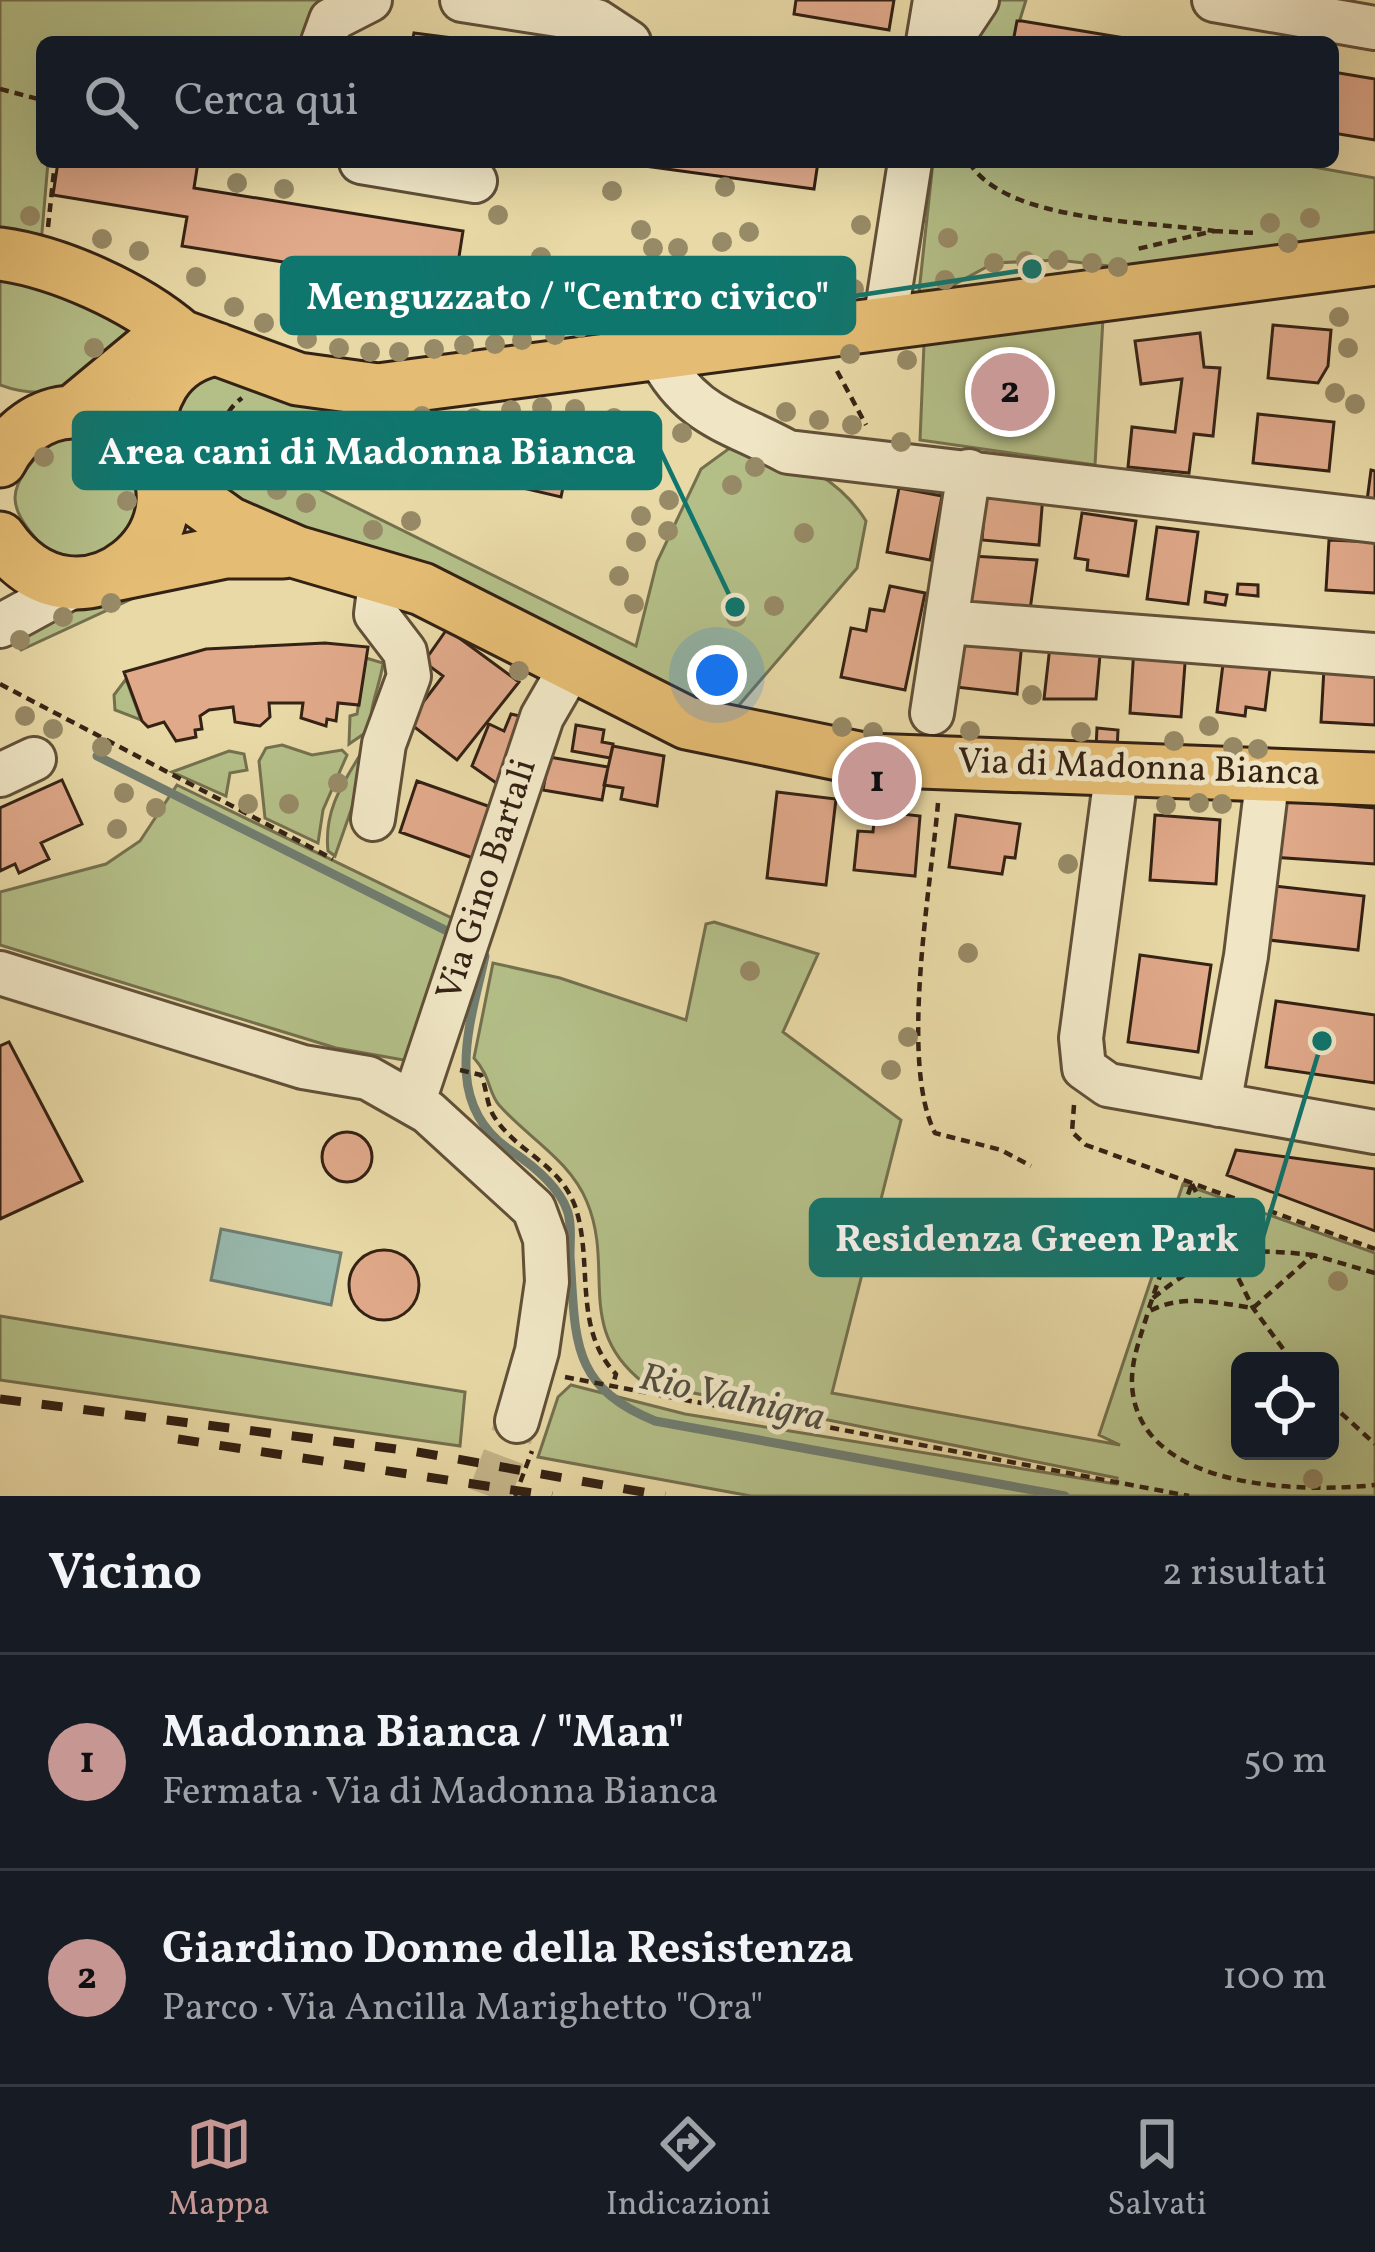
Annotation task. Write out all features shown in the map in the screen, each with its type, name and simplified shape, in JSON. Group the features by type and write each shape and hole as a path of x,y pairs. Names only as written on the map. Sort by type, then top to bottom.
{"main road":[{"path":"0,254 84,280 199,343 298,379 378,390 1375,259"},
{"path":"0,460 26,428 63,413 151,347 199,343"},
{"path":"0,538 31,572 97,579 151,542 160,520 153,460 154,395 170,371 198,352 199,343"},
{"name":"Via di Madonna Bianca","path":"0,394 63,413 117,422 153,460 230,523 296,551 422,589 687,723 868,760 936,737 1117,768 1375,779"},
{"name":"Via di Madonna Bianca","path":"97,579 225,553 296,551"}],"street":[{"path":"324,36 331,20 370,0"},
{"path":"462,0 597,21 620,36"},
{"path":"929,36 935,0"},
{"path":"947,36 962,24 977,0"},
{"path":"1214,0 1375,28"},
{"path":"397,168 475,181"},
{"path":"885,322 909,168"},
{"path":"658,354 676,389 705,411 788,452 1375,521"},
{"path":"936,737 946,622 969,471"},
{"path":"373,819 384,744 409,676 405,652 376,614 381,574"},
{"path":"0,626 97,579"},
{"path":"946,622 1375,655"},
{"name":"Via Gino Bartali","path":"414,1101 460,950 542,716 572,665"},
{"path":"1117,768 1081,1038 1081,1057 1090,1075 1108,1085 1375,1132"},
{"path":"1219,1105 1246,956 1268,774"},
{"path":"0,973 303,1067 368,1078 414,1101 524,1198 545,1239 547,1282 537,1351 517,1421"}],"path":[{"path":"0,89 36,98"},
{"path":"48,229 54,168"},
{"path":"974,168 991,186 1060,212 1214,231 1131,251"},
{"path":"834,365 886,461"},
{"path":"0,684 333,859"},
{"path":"936,737 919,1034 921,1106 935,1133 1001,1150 1031,1166"},
{"path":"452,1069 477,1072"},
{"path":"1090,1075 1076,1096 1075,1138 1375,1249"},
{"path":"1192,1183 1253,1308 1285,1352"},
{"path":"1192,1183 1148,1312 1132,1388 1144,1422 1169,1450 1252,1484 1302,1490 1375,1485"},
{"path":"1153,1298 1187,1271 1224,1252 1313,1255 1375,1273"},
{"path":"1148,1312 1196,1300 1253,1308 1313,1255"},
{"path":"574,1378 1189,1496"},
{"path":"1339,1411 1375,1444"}],"green space":[{"path":"0,0 353,0 311,36 36,36 36,168 47,168 41,244 0,233"},
{"path":"999,0 1026,0 1015,36 978,36"},
{"path":"932,168 1319,168 1375,178 1375,245 1118,267 1058,260 994,263 944,290 919,292"},
{"path":"0,262 160,325 106,369 67,388 46,392 0,385"},
{"path":"1103,318 1095,465 920,440 924,344"},
{"path":"202,366 339,402 321,490 636,646 657,562 701,469 738,442 811,470 855,505 866,521 857,568 728,718 264,522 167,448 162,403"},
{"path":"60,431 105,435 144,488 122,549 60,565 26,526 15,498 26,470"},
{"path":"183,583 136,597 21,650 8,636 35,615"},
{"path":"366,658 383,663 371,729 349,744 350,716 357,714"},
{"path":"401,667 335,856 328,851 334,805"},
{"path":"126,679 141,720 115,710 114,695"},
{"path":"282,745 312,755 342,750 347,755 323,810 318,843 265,818 259,761 266,748"},
{"path":"229,751 244,754 247,770 230,773 226,796 172,772"},
{"path":"177,785 458,921 415,1062 336,1048 0,945 0,892 106,864 140,841"},
{"path":"714,922 818,954 783,1032 901,1120 832,1393 1120,1445 1099,1435 1183,1184 1375,1253 1375,1496 751,1496 538,1457 558,1397 571,1385 685,1414 1116,1484 1117,1478 644,1383 623,1362 603,1320 595,1227 580,1187 499,1105 474,1058 493,963 560,978 686,1020 706,924"},
{"path":"0,1316 465,1392 460,1446 0,1380"}],"water":[{"path":"221,1229 341,1253 331,1305 211,1280"}],"building":[{"path":"796,0 894,0 889,30 794,14"},
{"path":"1017,21 1022,21 1113,36 1014,36"},
{"path":"1339,73 1375,79 1375,140 1339,134"},
{"path":"57,168 197,168 194,188 463,231 454,289 182,246 187,217 53,195"},
{"path":"659,168 817,168 814,189"},
{"path":"1273,325 1331,330 1328,366 1318,383 1268,378"},
{"path":"1200,333 1204,367 1220,368 1213,436 1194,434 1189,473 1128,467 1132,427 1175,432 1182,379 1141,384 1135,341"},
{"path":"1258,414 1334,422 1329,471 1253,463"},
{"path":"521,458 567,468 561,497 514,486"},
{"path":"1371,470 1375,471 1375,502 1367,501"},
{"path":"899,488 942,496 930,560 887,552"},
{"path":"986,490 1043,495 1039,545 982,540"},
{"path":"1082,513 1136,521 1128,576 1087,570 1088,560 1075,558"},
{"path":"1157,527 1198,532 1188,604 1147,599"},
{"path":"1329,540 1375,542 1375,593 1326,590"},
{"path":"972,556 1037,560 1030,610 969,606"},
{"path":"1238,584 1258,585 1258,596 1237,594"},
{"path":"890,586 925,593 905,690 841,677 851,628 866,631 870,609 884,611"},
{"path":"1206,592 1227,595 1225,605 1205,602"},
{"path":"447,629 519,682 457,760 408,722 443,676 424,662"},
{"path":"952,635 1022,642 1017,694 947,686"},
{"path":"325,643 368,647 359,705 338,703 336,721 327,719 326,726 301,718 303,703 269,703 270,717 260,726 235,722 233,707 209,710 200,716 202,729 195,730 196,737 176,741 164,722 148,727 142,721 124,672 206,649"},
{"path":"1050,646 1100,655 1096,699 1044,699"},
{"path":"1134,647 1186,650 1181,717 1130,713"},
{"path":"1224,656 1271,661 1265,710 1246,707 1245,716 1217,712"},
{"path":"1324,668 1375,670 1375,725 1321,722"},
{"path":"511,714 533,719 512,794 472,766 489,724 504,731"},
{"path":"576,725 604,730 602,742 613,744 610,758 572,751"},
{"path":"1097,728 1118,730 1117,750 1096,748"},
{"path":"613,746 664,756 657,806 621,799 623,788 604,785"},
{"path":"549,757 608,767 602,800 543,790"},
{"path":"62,780 82,824 41,843 49,859 19,873 15,864 0,871 0,808"},
{"path":"417,781 502,811 484,862 400,832"},
{"path":"777,792 836,799 826,885 767,878"},
{"path":"1275,800 1375,808 1375,864 1271,857"},
{"path":"875,811 920,816 915,876 854,870 858,831 873,832"},
{"path":"956,815 1020,824 1015,858 1005,857 1002,874 949,867"},
{"path":"1155,815 1220,820 1216,884 1150,880"},
{"path":"1266,885 1364,896 1358,950 1260,939"},
{"path":"1140,955 1211,965 1198,1052 1128,1042"},
{"path":"1276,1001 1375,1015 1375,1083 1266,1067"},
{"path":"9,1042 82,1181 0,1219 0,1046"},
{"path":"347,1132 364,1140 372,1157 364,1174 347,1182 330,1174 322,1157 330,1140"},
{"path":"1236,1150 1375,1169 1375,1231 1227,1175"},
{"path":"384,1250 409,1260 419,1285 409,1310 384,1320 359,1310 349,1285 359,1260"}],"waterway":[{"name":"Rio Valnigra","path":"97,756 455,935"},
{"name":"Rio Valnigra","path":"479,950 485,956 468,1035 468,1086 488,1131 543,1176 567,1210 577,1335 582,1356 606,1392 655,1421 1065,1496"}],"tunnel":[{"path":"489,1496 517,1421"}],"railway":[{"path":"0,1399 412,1451 665,1496"},
{"path":"178,1439 552,1496"}],"place":[{"name":"Menguzzato / \"Centro civico\"","path":"1032,269"},
{"name":"Giardino Donne della Resistenza","path":"1010,392"},
{"name":"Area cani di Madonna Bianca","path":"735,607"},
{"name":"Madonna Bianca / \"Man\"","path":"877,781"},
{"name":"Residenza Green Park","path":"1322,1041"}]}
